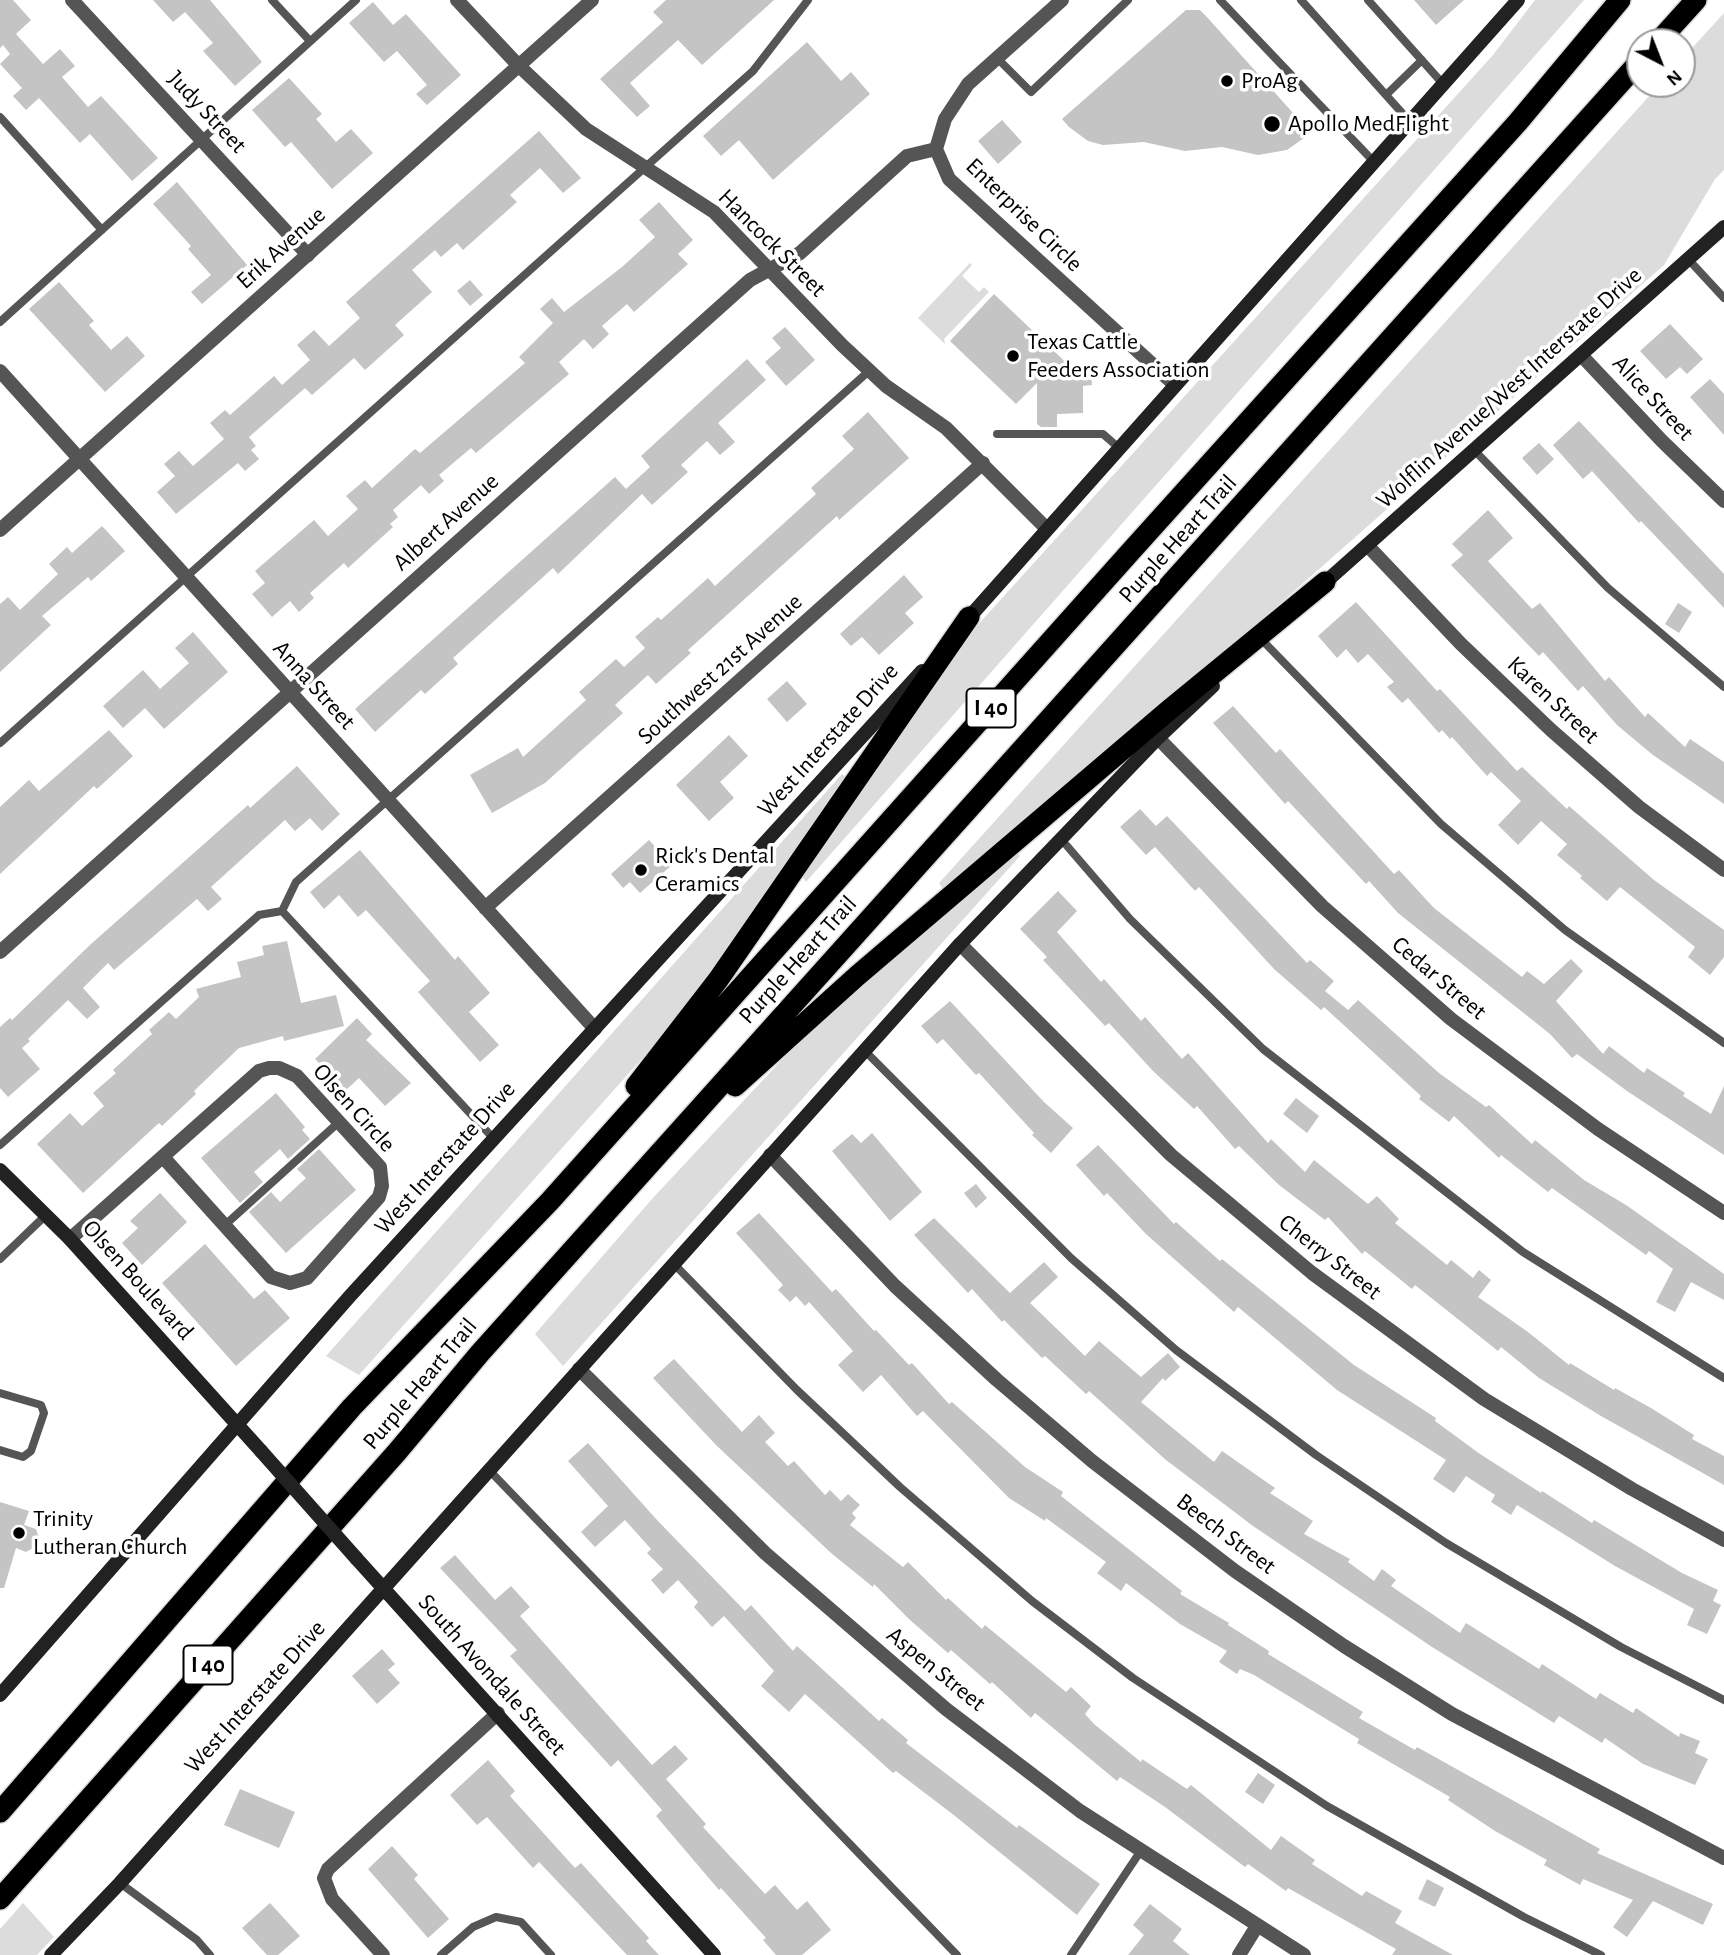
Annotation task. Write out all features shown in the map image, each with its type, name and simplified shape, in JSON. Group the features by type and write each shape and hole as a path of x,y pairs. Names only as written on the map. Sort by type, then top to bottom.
{"highway":[{"name":"Purple Heart Trail","path":"0,1812 352,1408 550,1201 1122,560 1518,122 1620,0"},
{"path":"1671,28 1696,0"},
{"name":"Purple Heart Trail","path":"0,1899 657,1155 1626,77"},
{"path":"657,1155 868,968 1169,710 1325,582"},
{"path":"550,1201 718,980 969,617"}],"main road":[{"name":"West Interstate Drive","path":"0,1695 494,1139 969,617 1518,0"},
{"name":"Wolflin Avenue/West Interstate Drive","path":"1325,582 1724,227"},
{"name":"West Interstate Drive","path":"51,1955 120,1883 960,944 1158,738 1325,582"},
{"name":"Olsen Boulevard","path":"0,1170 71,1239 238,1425"},
{"name":"South Avondale Street","path":"238,1425 713,1955"}],"street":[{"name":"Judy Street","path":"72,0 308,255"},
{"name":"Hancock Street","path":"457,0 518,65 586,130 714,212 869,371 946,428 1046,529"},
{"name":"Erik Avenue","path":"0,530 592,0"},
{"name":"Enterprise Circle","path":"1062,0 960,96 945,119 936,149 948,178 1175,385"},
{"name":"Albert Avenue","path":"0,952 750,280 800,253 907,156 936,149"},
{"name":"Alice Street","path":"1581,355 1662,441 1724,501"},
{"name":"Anna Street","path":"0,372 595,1029"},
{"name":"Southwest 21st Avenue","path":"485,908 983,463"},
{"name":"Karen Street","path":"1367,545 1461,644 1551,730 1639,807 1724,870"},
{"name":"Cedar Street","path":"1158,738 1312,897 1451,1019 1598,1129 1724,1213"},
{"name":"Cherry Street","path":"960,944 1171,1155 1322,1280 1484,1399 1632,1489 1724,1540"},
{"name":"Olsen Circle","path":"71,1239 259,1071 269,1068 297,1076 380,1167 382,1186 379,1197 307,1278 290,1283 271,1277 163,1157"},
{"name":"Beech Street","path":"770,1155 895,1286 997,1380 1092,1461 1235,1571 1452,1714 1724,1858"},
{"name":"Aspen Street","path":"579,1369 737,1526 872,1647 1012,1759 1140,1852 1304,1955"},
{"path":"383,1955 332,1899 324,1878 335,1859 498,1713"},
{"path":"1239,1955 1257,1927"}],"lane":[{"path":"272,0 310,41"},
{"path":"0,322 356,0"},
{"path":"0,743 752,71 808,0"},
{"path":"998,58 1031,92 1128,0"},
{"path":"1220,0 1375,163"},
{"path":"1301,0 1411,123"},
{"path":"1368,0 1444,85"},
{"path":"1386,95 1422,60"},
{"path":"0,117 102,230"},
{"path":"1688,259 1724,298"},
{"path":"282,911 296,882 869,371"},
{"path":"997,434 1103,434 1119,448"},
{"path":"1474,450 1608,588 1724,687"},
{"path":"1262,640 1440,824 1565,930 1724,1043"},
{"path":"1060,839 1130,919 1264,1049 1523,1252 1724,1378"},
{"path":"282,911 494,1139"},
{"path":"0,1145 259,915 282,911"},
{"path":"864,1049 1071,1258 1176,1350 1316,1455 1446,1543 1621,1647 1724,1700"},
{"path":"225,1226 339,1122"},
{"path":"0,1259 46,1215"},
{"path":"673,1263 797,1390 900,1487 1032,1601 1133,1678 1327,1806 1524,1917 1601,1955"},
{"path":"0,1392 41,1405 44,1413 31,1451 23,1457 0,1450"},
{"path":"488,1469 957,1955"},
{"path":"1072,1955 1140,1852"},
{"path":"120,1883 197,1940 210,1955"},
{"path":"441,1955 473,1927 496,1917 522,1922 551,1955"}],"shaded area":[{"path":"1535,0 1584,0 806,882 801,874 966,638 1493,55"},
{"path":"1724,13 1724,170 1715,179 1664,265 1183,689 944,891 939,883 1647,98 1696,98 1696,44"},
{"path":"970,263 972,265 962,276 979,292 984,287 989,292 944,339 945,344 918,318"},
{"path":"842,774 849,780 689,1006 359,1375 326,1356"},
{"path":"1016,850 1020,856 563,1366 535,1334 652,1199 804,1036"},
{"path":"23,1903 54,1937 37,1955 0,1955 0,1929"}],"building":[{"path":"0,0 13,0 31,20 16,34 43,64 60,49 75,66 62,77 88,107 101,96 158,158 132,181 90,134 80,143 39,98 26,110 13,96 22,88 0,64 10,54 3,45 0,48"},
{"path":"153,0 210,0 262,62 235,86 203,51 213,43 185,12 173,22"},
{"path":"666,0 774,0 702,65 678,40 630,83 650,106 637,117 600,79 663,22 653,12"},
{"path":"1414,0 1464,0 1436,25"},
{"path":"373,2 393,25 406,14 461,75 427,105 416,94 427,85 397,51 384,62 349,23"},
{"path":"1186,10 1200,10 1311,133 1287,150 1258,155 1222,147 1185,151 1144,142 1103,145 1088,141 1069,127 1062,119"},
{"path":"807,42 841,81 851,72 870,94 773,180 739,140 721,156 703,136"},
{"path":"289,78 322,114 316,119 336,142 351,129 373,153 332,189 291,142 285,147 252,110"},
{"path":"1002,120 1022,142 998,164 978,141"},
{"path":"539,131 581,178 563,193 540,168 510,195 517,202 463,250 457,243 441,257 435,250 412,270 432,292 395,325 404,335 365,370 354,358 312,395 305,388 249,437 256,446 251,450 259,459 245,471 238,463 176,514 157,492 175,476 164,464 179,451 193,466 224,439 210,423 225,410 230,415 274,376 282,385 310,360 297,345 314,330 329,346 360,318 346,302"},
{"path":"177,182 247,265 202,304 191,292 211,275 188,249 191,246 153,204"},
{"path":"659,202 693,240 678,254 688,264 634,312 627,304 602,326 609,334 593,349 584,339 559,362 569,374 476,453 471,448 439,475 444,481 429,494 421,485 393,510 398,517 390,524 393,527 348,568 344,563 310,593 314,598 299,612 290,601 272,617 252,594 265,583 255,571 314,520 328,536 358,509 346,496 365,480 372,488 415,449 420,453 525,363 519,357 553,323 540,309 552,298 564,312 622,267 655,237 639,220"},
{"path":"470,280 483,295 470,306 457,291"},
{"path":"59,282 94,321 89,325 111,350 127,336 145,356 105,392 29,309"},
{"name":"Texas Cattle Feeders Association","path":"994,294 1076,372 1091,371 1092,385 1083,386 1083,413 1057,414 1057,427 1041,427 1037,424 1037,383 1016,404 950,341"},
{"path":"1670,324 1703,359 1687,374 1680,367 1666,379 1640,351"},
{"path":"785,327 815,360 786,386 765,362 781,348 772,338"},
{"path":"747,359 766,380 718,423 735,442 720,455 707,441 681,465 688,472 652,505 642,494 558,574 553,568 453,658 458,664 425,694 421,690 375,732 355,709 615,477 626,489 650,467 641,456"},
{"path":"1710,379 1724,394 1724,435 1690,397"},
{"path":"868,412 909,458 839,520 837,516 688,650 691,653 656,684 648,675 615,705 623,713 545,783 492,813 470,775 518,748 523,757 586,700 579,692 616,659 624,667 645,648 635,637 658,617 661,620 708,578 715,586 816,494 811,488 854,449 842,436"},
{"path":"1579,421 1724,574 1724,608 1641,521 1639,523 1592,471 1583,479 1553,445"},
{"path":"1539,443 1554,459 1537,475 1522,458"},
{"path":"1488,510 1513,538 1488,561 1532,609 1540,603 1605,681 1609,677 1645,717 1648,713 1685,747 1690,739 1724,762 1724,804 1653,755 1617,725 1583,686 1578,691 1543,652 1539,656 1451,565 1463,555 1452,544"},
{"path":"102,526 125,551 91,581 88,577 42,616 51,625 0,672 0,604 8,597 20,610 58,574 49,564 67,547 72,553"},
{"path":"904,575 923,597 905,613 914,623 879,655 862,637 851,646 840,634"},
{"path":"1356,602 1437,691 1440,689 1517,771 1522,767 1567,809 1569,806 1654,880 1724,930 1724,957 1710,975 1688,957 1695,947 1620,887 1607,901 1580,878 1582,876 1557,855 1567,844 1541,821 1518,845 1498,825 1521,801 1491,772 1487,776 1452,737 1450,739 1442,730 1439,733 1408,698 1402,703 1387,687 1394,682 1368,654 1358,663 1346,649 1337,658 1318,636"},
{"path":"1678,603 1692,612 1679,633 1665,624"},
{"path":"193,632 228,672 164,729 145,708 123,728 103,706 143,670 160,689 189,663 175,648"},
{"path":"787,681 807,704 787,722 767,699"},
{"path":"1233,706 1276,753 1280,749 1394,874 1399,870 1434,908 1522,977 1527,971 1544,984 1571,959 1583,971 1556,1001 1603,1054 1609,1046 1644,1073 1647,1068 1685,1093 1683,1096 1711,1114 1724,1086 1724,1155 1627,1091 1577,1054 1572,1058 1550,1034 1398,913 1369,881 1366,884 1288,801 1285,804 1213,723"},
{"path":"109,730 133,756 97,789 94,786 0,874 0,807 29,780 39,791"},
{"path":"729,735 748,756 720,782 734,798 709,821 676,785"},
{"path":"297,766 340,814 322,831 310,818 295,831 285,820 211,887 222,899 208,911 197,899 114,970 108,963 83,988 100,1007 87,1019 68,1000 28,1039 30,1041 22,1048 40,1069 8,1097 0,1088 0,1027 10,1018 12,1020 91,944 248,805 250,808"},
{"path":"1140,809 1156,826 1167,816 1307,963 1310,960 1334,981 1325,991 1348,1010 1358,1000 1439,1073 1486,1107 1489,1105 1532,1144 1535,1140 1584,1180 1626,1205 1724,1274 1724,1300 1691,1282 1675,1312 1656,1302 1673,1269 1649,1251 1646,1255 1552,1188 1548,1192 1501,1155 1499,1158 1454,1116 1449,1122 1419,1099 1421,1096 1324,1007 1321,1010 1274,969 1199,887 1195,891 1155,847 1146,855 1120,827"},
{"name":"Rick's Dental Ceramics","path":"649,840 672,865 640,893 630,882 623,888 611,874"},
{"path":"360,850 455,960 458,956 490,993 469,1012 499,1045 480,1062 418,992 430,981 366,910 358,917 339,895 324,909 310,892"},
{"path":"1058,891 1077,911 1057,932 1101,982 1104,979 1141,1021 1145,1017 1182,1059 1188,1053 1268,1143 1271,1139 1305,1172 1314,1160 1368,1204 1377,1196 1399,1219 1395,1223 1447,1265 1451,1260 1473,1278 1479,1270 1491,1280 1478,1297 1569,1365 1570,1363 1614,1390 1615,1388 1651,1408 1694,1435 1692,1439 1724,1456 1724,1485 1539,1378 1501,1347 1498,1351 1415,1285 1412,1289 1365,1251 1362,1254 1328,1217 1325,1220 1279,1185 1239,1146 1235,1149 1197,1106 1194,1109 1153,1071 1109,1023 1105,1026 1043,960 1047,957 1020,929"},
{"path":"287,941 301,1003 336,995 344,1026 284,1041 283,1036 239,1048 162,1126 159,1123 83,1193 37,1144 70,1113 82,1126 104,1106 93,1093 116,1073 113,1070 152,1034 149,1030 169,1012 176,1019 199,997 196,989 241,977 237,962 264,955 262,946"},
{"path":"950,1001 1044,1102 1073,1128 1051,1153 979,1073 976,1075 943,1039 937,1044 921,1026"},
{"path":"357,1018 372,1034 366,1040 411,1083 385,1106 359,1078 346,1090 315,1059"},
{"path":"276,1093 305,1127 302,1130 310,1139 288,1159 280,1149 254,1172 263,1182 240,1203 201,1158"},
{"path":"1296,1098 1319,1116 1307,1133 1283,1114"},
{"path":"872,1133 922,1192 890,1221 832,1151 852,1134 861,1143"},
{"path":"1098,1145 1174,1224 1176,1222 1220,1261 1222,1259 1354,1365 1436,1418 1435,1421 1480,1454 1541,1493 1542,1491 1592,1523 1594,1520 1682,1573 1718,1590 1713,1601 1721,1605 1707,1634 1687,1625 1694,1609 1615,1566 1517,1505 1511,1515 1491,1502 1495,1495 1466,1476 1454,1493 1433,1479 1446,1460 1337,1390 1238,1307 1234,1312 1146,1234 1107,1193 1104,1196 1076,1165"},
{"path":"319,1149 356,1190 286,1253 249,1212 271,1192 280,1202 306,1178 297,1169"},
{"path":"976,1184 987,1198 976,1208 964,1193"},
{"path":"160,1193 187,1222 142,1265 122,1243 138,1228 130,1221"},
{"path":"759,1213 832,1292 836,1289 874,1331 876,1330 909,1365 912,1363 949,1404 952,1402 1025,1467 1063,1492 1061,1496 1182,1591 1180,1594 1229,1623 1228,1625 1269,1651 1268,1654 1363,1712 1359,1718 1415,1750 1417,1747 1600,1849 1597,1853 1713,1904 1703,1925 1653,1901 1627,1937 1613,1927 1633,1900 1583,1879 1580,1885 1544,1865 1547,1860 1495,1831 1448,1800 1450,1797 1357,1743 1359,1739 1254,1675 1240,1669 1237,1674 1219,1662 1227,1651 1180,1624 1126,1583 1121,1591 1097,1573 1106,1562 1046,1518 1045,1521 1009,1498 923,1411 917,1416 881,1375 863,1392 838,1365 853,1351 809,1302 805,1306 796,1296 790,1302 778,1290 783,1285 736,1233"},
{"path":"934,1218 1010,1293 1044,1262 1058,1277 1030,1303 1085,1356 1099,1341 1141,1377 1168,1353 1180,1367 1165,1381 1163,1378 1141,1402 1214,1462 1222,1451 1275,1488 1270,1493 1313,1521 1304,1534 1350,1559 1348,1562 1374,1581 1382,1569 1396,1580 1391,1586 1460,1633 1466,1623 1539,1669 1542,1664 1596,1699 1600,1693 1633,1713 1636,1708 1679,1737 1680,1733 1700,1741 1695,1753 1708,1759 1695,1785 1643,1764 1605,1738 1602,1743 1559,1716 1554,1723 1432,1647 1253,1526 1166,1460 1089,1391 1086,1394 1045,1356 1042,1358 1004,1320 1002,1322 972,1289 968,1293 914,1235"},
{"path":"205,1244 254,1299 265,1290 290,1318 236,1366 162,1283"},
{"path":"674,1359 742,1432 759,1415 775,1433 765,1442 788,1466 794,1461 825,1495 830,1490 841,1501 848,1494 860,1505 852,1513 856,1518 850,1525 903,1567 908,1562 946,1600 948,1598 982,1629 985,1625 1066,1692 1071,1687 1091,1706 1085,1714 1094,1724 1141,1762 1142,1759 1187,1789 1191,1785 1271,1850 1281,1836 1315,1860 1312,1864 1362,1896 1366,1891 1402,1911 1395,1923 1453,1955 1392,1955 1396,1949 1288,1888 1286,1891 1248,1864 1245,1867 1165,1807 1120,1777 1117,1781 1035,1713 1031,1718 992,1682 990,1684 951,1650 948,1653 874,1584 873,1587 831,1553 717,1446 653,1378"},
{"path":"588,1443 657,1520 745,1611 751,1605 793,1651 797,1646 879,1721 882,1718 908,1740 906,1743 1017,1828 1019,1825 1100,1884 1077,1915 955,1816 896,1771 893,1773 805,1694 789,1712 761,1686 774,1671 724,1616 712,1627 694,1607 698,1602 678,1580 663,1594 651,1580 663,1569 647,1553 651,1549 625,1520 595,1547 581,1532 608,1506 568,1461"},
{"name":"Trinity Lutheran Church","path":"0,1502 29,1511 24,1525 36,1529 39,1538 35,1547 26,1552 16,1548 4,1588 0,1588"},
{"path":"455,1555 495,1600 511,1586 530,1607 520,1616 652,1765 675,1745 688,1759 666,1779 706,1824 703,1827 765,1894 775,1885 797,1910 807,1901 831,1930 802,1955 776,1955 763,1940 766,1938 721,1888 719,1890 656,1816 662,1810 618,1760 611,1767 510,1656 517,1650 440,1568"},
{"path":"382,1649 395,1664 388,1670 400,1683 377,1704 352,1676"},
{"path":"488,1760 515,1791 510,1796 575,1868 581,1863 649,1938 646,1941 659,1955 627,1955 539,1862 533,1868 487,1817 477,1825 450,1795"},
{"path":"1258,1773 1275,1785 1263,1804 1245,1792"},
{"path":"240,1789 295,1812 279,1848 224,1825"},
{"path":"392,1846 418,1875 414,1879 449,1919 428,1938 368,1869"},
{"path":"1427,1879 1444,1888 1435,1907 1418,1899"},
{"path":"270,1903 300,1936 278,1955 267,1955 242,1928"},
{"path":"1150,1904 1182,1929 1173,1941 1190,1955 1128,1955 1144,1935 1133,1925"}],"place":[{"name":"ProAg","path":"1227,81"},
{"name":"Apollo MedFlight","path":"1272,124"},
{"name":"Texas Cattle Feeders Association","path":"1013,356"},
{"name":"Rick's Dental Ceramics","path":"641,870"},
{"name":"Trinity Lutheran Church","path":"19,1533"}]}
